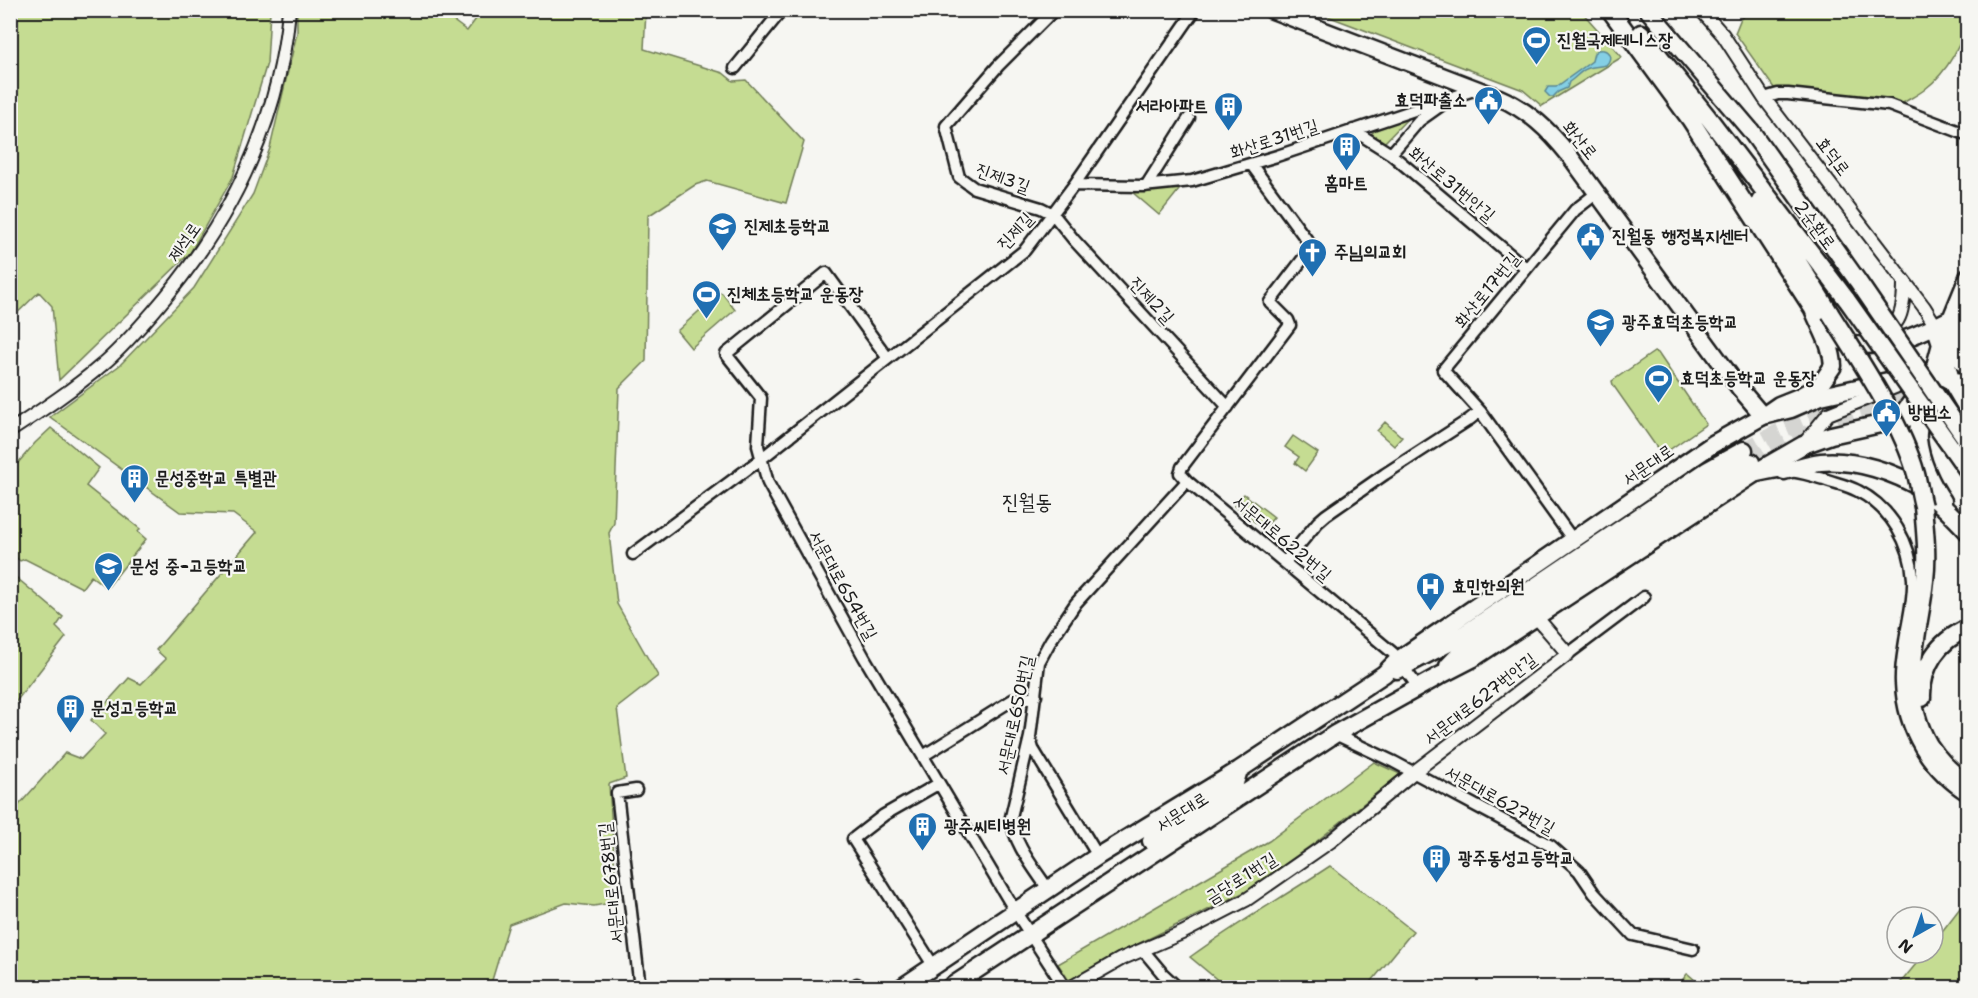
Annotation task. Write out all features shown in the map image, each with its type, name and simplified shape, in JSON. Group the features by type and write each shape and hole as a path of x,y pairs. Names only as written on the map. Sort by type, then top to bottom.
{"main road":[{"name":"화산로","path":"1271,10 1510,102 1540,123 1558,141 1740,389 1763,416"},
{"path":"1610,10 1690,119 1813,309 1832,334 1842,341 1885,343 1903,339 1968,309"},
{"name":"2순환로","path":"1620,10 1707,116 1847,300 1968,471"},
{"name":"2순환로","path":"1648,10 1751,131 1967,441"},
{"path":"1707,116 1860,360 1905,446 1916,473 1923,506 1927,551 1924,589 1911,668 1912,695 1923,734 1935,754 1955,775 1968,783"},
{"path":"1968,276 1942,322 1947,347 1968,410"},
{"path":"1763,416 1779,405 1820,385 1833,366 1829,342 1813,309"},
{"path":"1899,418 1933,371 1968,309"},
{"path":"1947,347 1968,368"},
{"path":"1933,371 1959,382"},
{"path":"1933,371 1917,437 1927,472 1938,493 1964,528"},
{"name":"서문대로","path":"901,987 1098,855 1239,770 1400,664 1573,540 1713,444 1763,416 1791,410 1821,396 1933,371"},
{"name":"서문대로","path":"1400,664 1456,639 1699,476 1749,463 1831,435 1899,418 1921,415 1968,417"},
{"path":"1784,471 1820,462 1869,468 1894,476 1924,490 1964,528"},
{"name":"서문대로","path":"949,987 1335,734 1472,659 1537,618 1749,463"},
{"name":"서문대로","path":"1439,676 1458,655 1509,618 1680,505 1749,463"},
{"path":"1968,628 1956,633 1933,656 1924,673 1922,708 1935,738 1945,753 1968,773"},
{"path":"1084,897 1068,905 1064,901 1234,786 1239,770"}],"street":[{"name":"제석로","path":"10,431 70,391 105,363 173,287 212,235 238,189 260,138 277,79 289,10"},
{"path":"735,68 782,10"},
{"name":"진제3길","path":"1053,214 966,183 959,177 946,126 998,66 1054,10"},
{"name":"진제길","path":"633,554 761,459 887,357 1018,256 1053,214 1195,10"},
{"name":"효덕로","path":"1701,10 1723,35 1764,98 1904,283 1924,307 1942,322"},
{"name":"화산로31번길","path":"1074,184 1146,186 1192,181 1251,164 1477,89"},
{"path":"1764,98 1788,94 1889,105 1968,135"},
{"path":"1391,154 1419,121 1456,96"},
{"path":"1146,186 1189,118"},
{"name":"화산로31번안길","path":"1353,130 1391,154 1526,268"},
{"path":"1187,481 1180,473 1182,467 1290,325 1270,302 1312,247 1251,164"},
{"name":"화산로17번길","path":"1573,540 1480,411 1443,370 1575,210 1597,193"},
{"name":"진제2길","path":"1053,214 1074,240 1228,406"},
{"name":"서문대로654번길","path":"887,357 826,273 726,354 761,398 758,446 768,483 864,657 938,784 1015,911 1065,987"},
{"path":"1868,344 1886,334 1901,317 1904,304 1904,283"},
{"path":"1803,445 1828,414 1933,371 1942,322"},
{"path":"1285,562 1326,515 1470,420 1480,411"},
{"path":"1749,463 1798,472 1859,491 1893,520 1909,554 1914,581 1900,681 1908,724 1922,753 1935,770 1950,785 1968,796"},
{"name":"서문대로622번길","path":"1187,481 1393,653 1418,687"},
{"name":"서문대로650번길","path":"1048,889 1019,842 1012,824 1011,810 1030,737 1039,662 1050,640 1076,603 1187,481"},
{"name":"서문대로627번안길","path":"1414,772 1644,597"},
{"path":"1537,618 1568,654"},
{"path":"922,756 1014,699 1036,696"},
{"name":"서문대로627번길","path":"1335,734 1414,772 1551,846 1579,871 1594,893 1633,935 1693,948"},
{"path":"1030,737 1033,748 1098,855"},
{"name":"금당로1번길","path":"1070,987 1121,959 1182,933 1246,900 1331,841 1414,772"},
{"path":"933,965 853,839 884,815 938,784"},
{"name":"서문대로678번길","path":"636,790 617,792 640,987"},
{"path":"1143,950 1162,974 1178,987"}],"green space":[{"path":"11,10 270,11 267,63 233,177 190,253 59,380 52,306 39,292 11,319"},
{"path":"297,11 440,11 467,31 482,11 646,11 644,49 723,73 733,81 746,80 804,142 786,203 707,181 695,185 648,216 646,361 619,388 614,523 609,533 617,604 658,676 617,708 626,778 609,784 617,902 594,906 566,903 509,924 490,987 11,987 11,814 65,753 81,759 105,734 91,720 129,678 141,684 166,659 156,650 257,532 233,514 180,512 50,417 120,365 194,288 253,194 270,148 297,33"},
{"name":"진월국제테니스장","path":"1314,11 1581,11 1622,57 1542,106 1523,90"},
{"path":"1752,11 1967,11 1964,33 1948,65 1924,90 1900,105 1881,98 1774,88 1735,33 1741,18"},
{"path":"1412,114 1384,143 1371,134 1378,128"},
{"path":"1183,185 1159,215 1131,191 1176,187"},
{"name":"진체초등학교 운동장","path":"719,293 722,293 735,310 691,348 677,331"},
{"name":"효덕초등학교 운동장","path":"1654,352 1658,353 1706,424 1662,455 1612,381"},
{"path":"1385,422 1402,437 1394,446 1377,431"},
{"path":"51,428 99,468 86,486 140,529 138,532 146,539 107,588 91,576 82,588 25,559 20,561 11,553 11,471"},
{"path":"1293,436 1318,453 1305,471 1295,463 1299,457 1285,447"},
{"path":"1244,494 1274,517 1264,529 1234,506"},
{"path":"11,573 63,617 56,627 66,637 11,708"},
{"path":"1374,762 1400,774 1317,841 1249,890 1111,957 1070,982 1058,964 1269,841"},
{"path":"1330,866 1413,931 1367,987 1226,987 1190,957 1242,922"},
{"path":"1967,899 1967,987 1897,987 1915,965 1945,965 1945,927"},
{"path":"1688,974 1703,987 1677,987"}],"water":[{"path":"1598,50 1605,50 1609,54 1610,59 1606,65 1584,70 1569,82 1567,88 1553,97 1545,92 1548,87 1556,87 1592,61 1594,53"}],"tunnel":[{"path":"1870,398 1915,392 1968,395"},
{"path":"1744,450 1778,432 1839,406"},
{"path":"1751,462 1805,434 1869,411 1901,406"}],"place":[{"name":"진월국제테니스장","path":"1536,66"},
{"name":"효덕파출소","path":"1488,126"},
{"name":"서라아파트","path":"1229,132"},
{"name":"홈마트","path":"1346,172"},
{"name":"진제초등학교","path":"723,252"},
{"name":"진월동 행정복지센터","path":"1591,262"},
{"name":"주님의교회","path":"1313,278"},
{"name":"진체초등학교 운동장","path":"706,320"},
{"name":"광주효덕초등학교","path":"1601,348"},
{"name":"효덕초등학교 운동장","path":"1659,404"},
{"name":"방범소","path":"1887,438"},
{"name":"문성중학교 특별관","path":"134,504"},
{"name":"문성 중-고등학교","path":"109,592"},
{"name":"효민한의원","path":"1431,612"},
{"name":"문성고등학교","path":"70,734"},
{"name":"광주씨티병원","path":"923,852"},
{"name":"광주동성고등학교","path":"1437,884"}],"district":[{"name":"진월동","path":"1027,502"}]}
